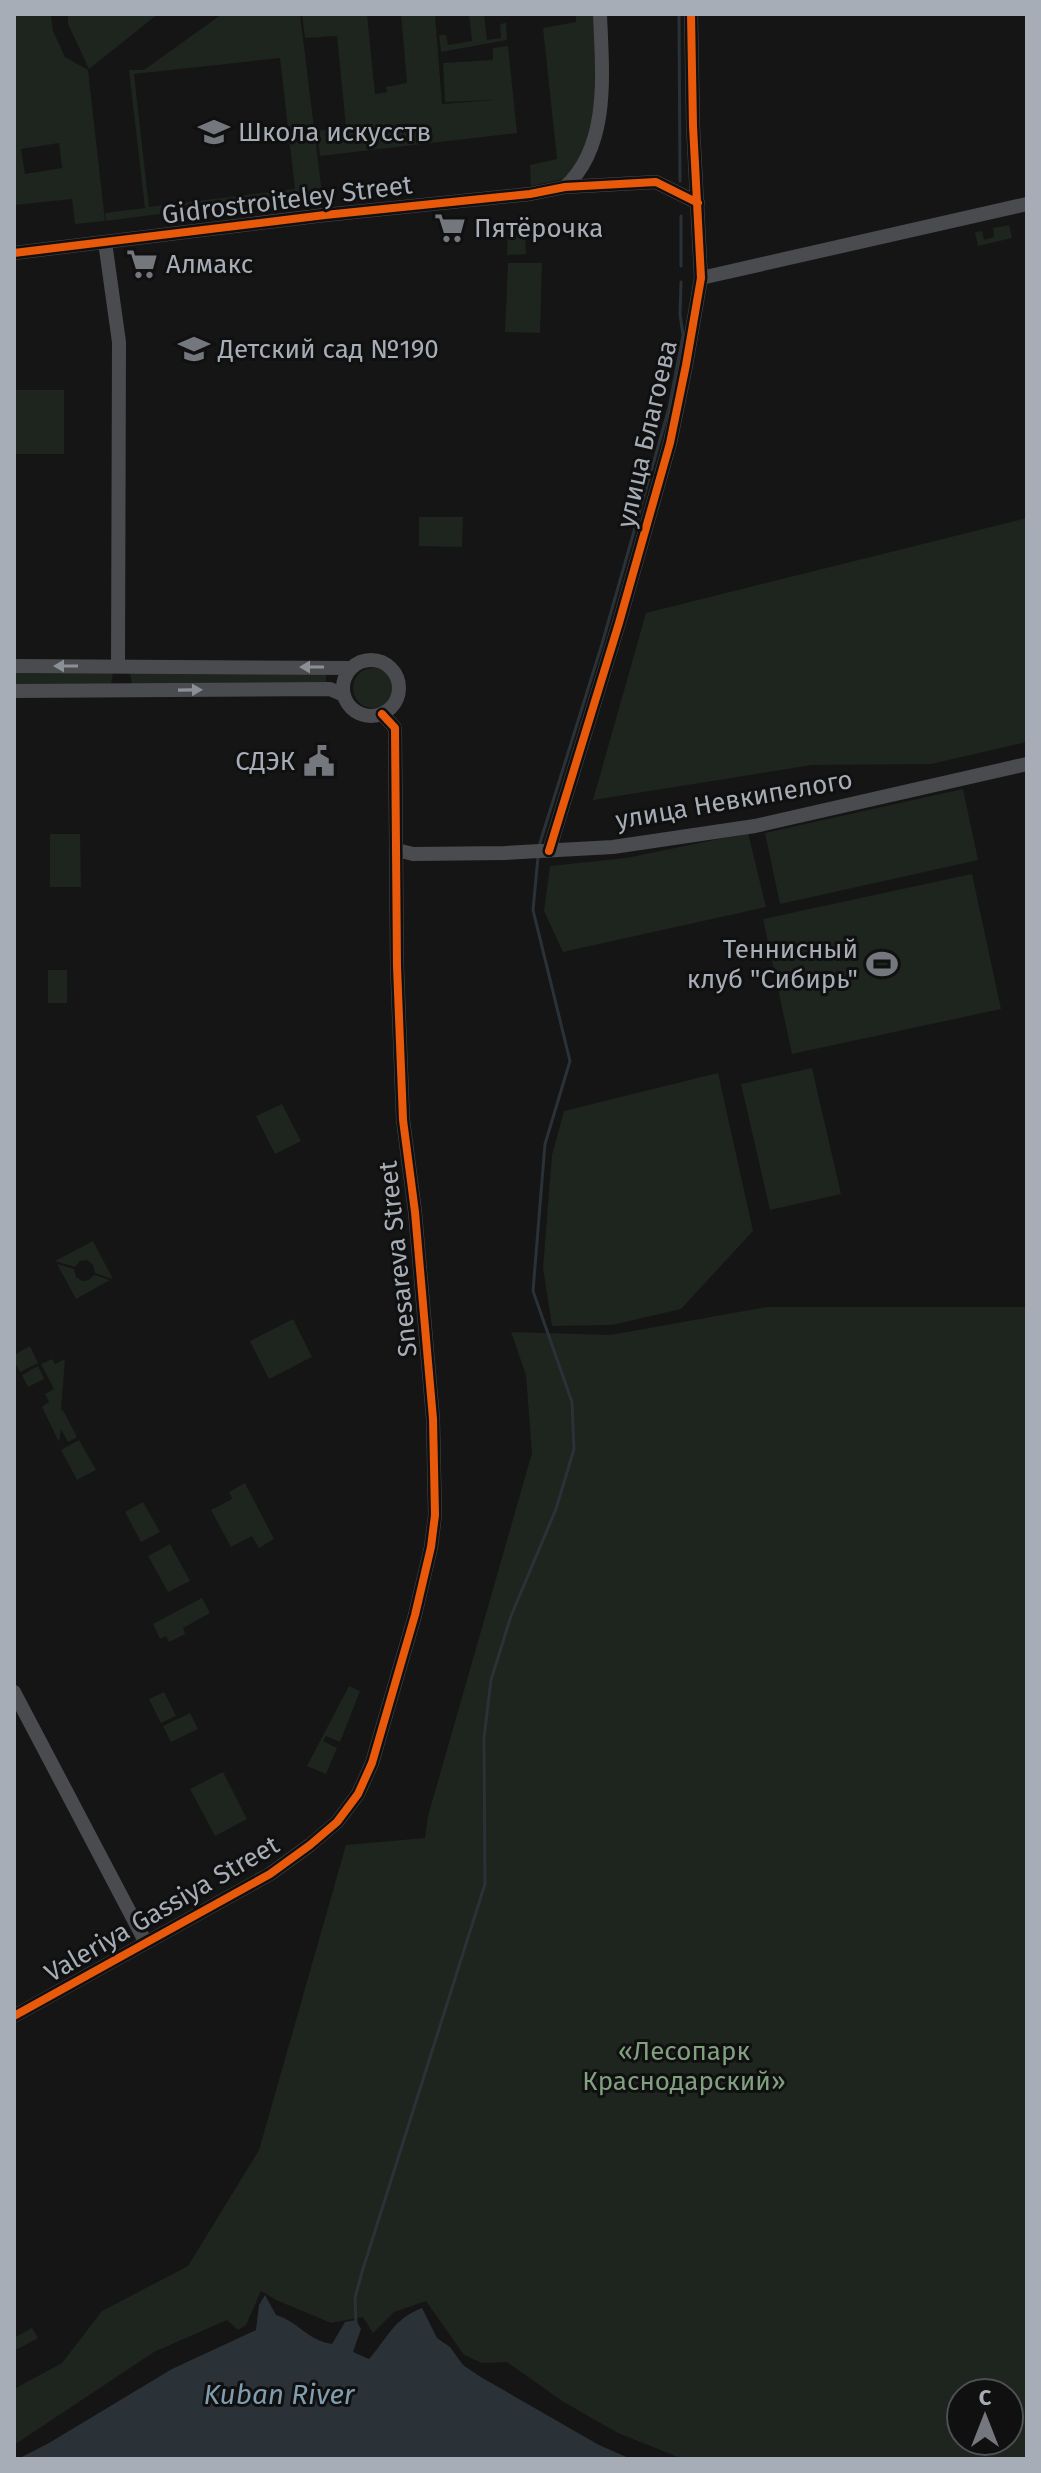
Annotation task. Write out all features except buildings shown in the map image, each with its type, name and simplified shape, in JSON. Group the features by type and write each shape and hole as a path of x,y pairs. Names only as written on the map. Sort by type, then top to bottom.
{"street":[{"path":"565,187 591,146 600,115 600,14"},
{"name":"улица Благоева","path":"541,851 619,623 670,443 701,278 690,199 693,126 691,14"},
{"name":"Gidrostroiteley Street","path":"14,253 325,215 530,194 565,187 656,182 690,199"},
{"path":"701,278 1027,204"},
{"path":"105,242 119,342 119,666 112,691"},
{"path":"373,660 385,664 394,672 399,683 398,696 392,706 382,714 362,715 350,707 344,695 344,681 351,668 373,660"},
{"path":"14,666 351,668"},
{"path":"119,666 129,691"},
{"path":"14,691 330,689 344,695"},
{"name":"Snesareva Street","path":"358,1794 372,1763 415,1615 431,1547 435,1494 433,1419 415,1212 403,1120 397,966 395,728 382,714"},
{"name":"улица Невкипелого","path":"397,850 413,854 613,847 755,826 1027,764"},
{"path":"14,1692 146,1943"},
{"name":"Valeriya Gassiya Street","path":"14,2016 270,1874 337,1822 358,1794"}],"green space":[{"path":"14,14 51,14 53,31 65,57 88,70 105,221 75,224 72,199 14,205","holes":["59,143 62,168 25,174 21,149"]},
{"path":"68,14 158,14 89,69 68,24"},
{"path":"222,14 300,14 322,193 106,221 105,213 145,208 129,70 144,70","holes":["280,58 295,189 149,207 134,74"]},
{"path":"302,14 367,14 375,94 387,92 386,87 407,83 401,14 435,14 442,104 495,100 445,102 443,63 493,60 493,48 508,46 517,133 320,156 317,131 346,127 337,36 305,38"},
{"path":"469,14 484,14 487,40 501,38 500,24 506,23 507,40 441,52 439,35 446,35 448,45 472,41"},
{"path":"576,14 596,14 594,133 568,178 531,186 530,165 557,159 543,28 576,22"},
{"path":"1009,225 1012,238 978,246 975,232 982,231 984,240 994,237 993,228"},
{"path":"508,227 525,228 526,254 507,255"},
{"path":"508,263 542,263 540,333 505,332"},
{"path":"14,390 64,390 64,454 14,454"},
{"path":"419,517 463,517 462,547 419,546"},
{"path":"1027,518 1027,742 931,764 812,765 593,800 646,613"},
{"path":"373,668 387,674 393,688 387,702 373,708 359,702 353,688 359,674"},
{"path":"14,672 113,673 111,684 14,685"},
{"path":"326,672 326,684 132,684 130,673"},
{"path":"963,789 978,860 780,904 765,833"},
{"path":"748,833 766,907 563,952 544,911 550,866 626,858"},
{"path":"50,834 80,834 81,887 50,887"},
{"name":"Теннисный клуб \"Сибирь\"","path":"972,874 1001,1009 792,1054 763,919"},
{"path":"48,970 67,970 67,1003 48,1003"},
{"path":"812,1068 841,1194 770,1210 741,1084"},
{"path":"718,1073 753,1231 681,1309 612,1325 552,1326 543,1268 552,1155 564,1111"},
{"path":"282,1104 301,1141 275,1154 256,1116"},
{"path":"93,1241 113,1279 95,1273 93,1265 87,1260 80,1261 75,1267 55,1261"},
{"path":"57,1264 74,1269 76,1277 82,1281 94,1275 110,1280 76,1299"},
{"name":"«Лесопарк Краснодарский»","path":"767,1307 1027,1307 1027,2459 683,2459 618,2433 562,2401 507,2362 482,2363 464,2355 426,2301 394,2312 373,2333 363,2317 331,2323 261,2291 246,2325 238,2330 227,2320 154,2352 14,2445 14,2389 62,2363 102,2311 188,2266 259,2150 346,1845 425,1838 428,1816 532,1453 526,1375 511,1332 610,1335"},
{"path":"293,1319 312,1357 269,1379 250,1341"},
{"path":"30,1346 38,1363 20,1372 14,1355"},
{"path":"52,1359 55,1364 65,1359 61,1411 77,1437 68,1442 61,1429 59,1442 42,1407 49,1402 45,1394 54,1389 41,1364"},
{"path":"38,1366 44,1379 28,1387 22,1375"},
{"path":"79,1440 96,1470 77,1480 61,1450"},
{"path":"245,1483 274,1539 259,1548 252,1536 231,1547 211,1510 232,1499 229,1492"},
{"path":"143,1502 160,1532 141,1542 125,1512"},
{"path":"170,1544 190,1581 168,1592 148,1556"},
{"path":"202,1598 210,1613 183,1628 185,1634 169,1642 166,1636 160,1639 153,1624"},
{"path":"349,1686 360,1691 340,1742 326,1736 323,1741 337,1748 326,1774 307,1766"},
{"path":"164,1692 176,1716 161,1723 149,1699"},
{"path":"190,1713 198,1729 171,1742 163,1726"},
{"path":"223,1772 247,1819 215,1836 190,1789"},
{"path":"32,2328 38,2338 14,2351 14,2338"}],"water":[{"name":"Kuban River","path":"265,2295 276,2315 323,2342 332,2344 345,2322 356,2320 361,2329 353,2352 369,2359 397,2324 422,2308 437,2338 450,2347 463,2365 599,2445 631,2459 18,2459 172,2369 256,2330 259,2305"}],"waterway":[{"path":"679,14 680,181"},
{"path":"681,216 681,266"},
{"path":"539,846 602,644 669,408 683,335 681,282"},
{"path":"356,2323 355,2298 362,2272 485,1884 484,1738 491,1680 511,1616 556,1509 574,1449 572,1402 533,1291 545,1144 570,1061 533,910 538,857"}],"cycle path":[{"path":"549,851 670,443 701,278 691,14"},
{"path":"14,253 325,215 530,194 565,187 656,182 698,203"},
{"path":"14,2016 270,1874 337,1822 358,1794 372,1763 415,1615 435,1515 433,1419 415,1212 403,1120 397,966 395,728 382,714"}],"place":[{"name":"Школа искусств","path":"214,132"},
{"name":"Пятёрочка","path":"450,228"},
{"name":"Алмакс","path":"142,264"},
{"name":"Детский сад №190","path":"194,349"},
{"name":"СДЭК","path":"319,761"},
{"name":"Теннисный клуб \"Сибирь\"","path":"882,964"}]}
